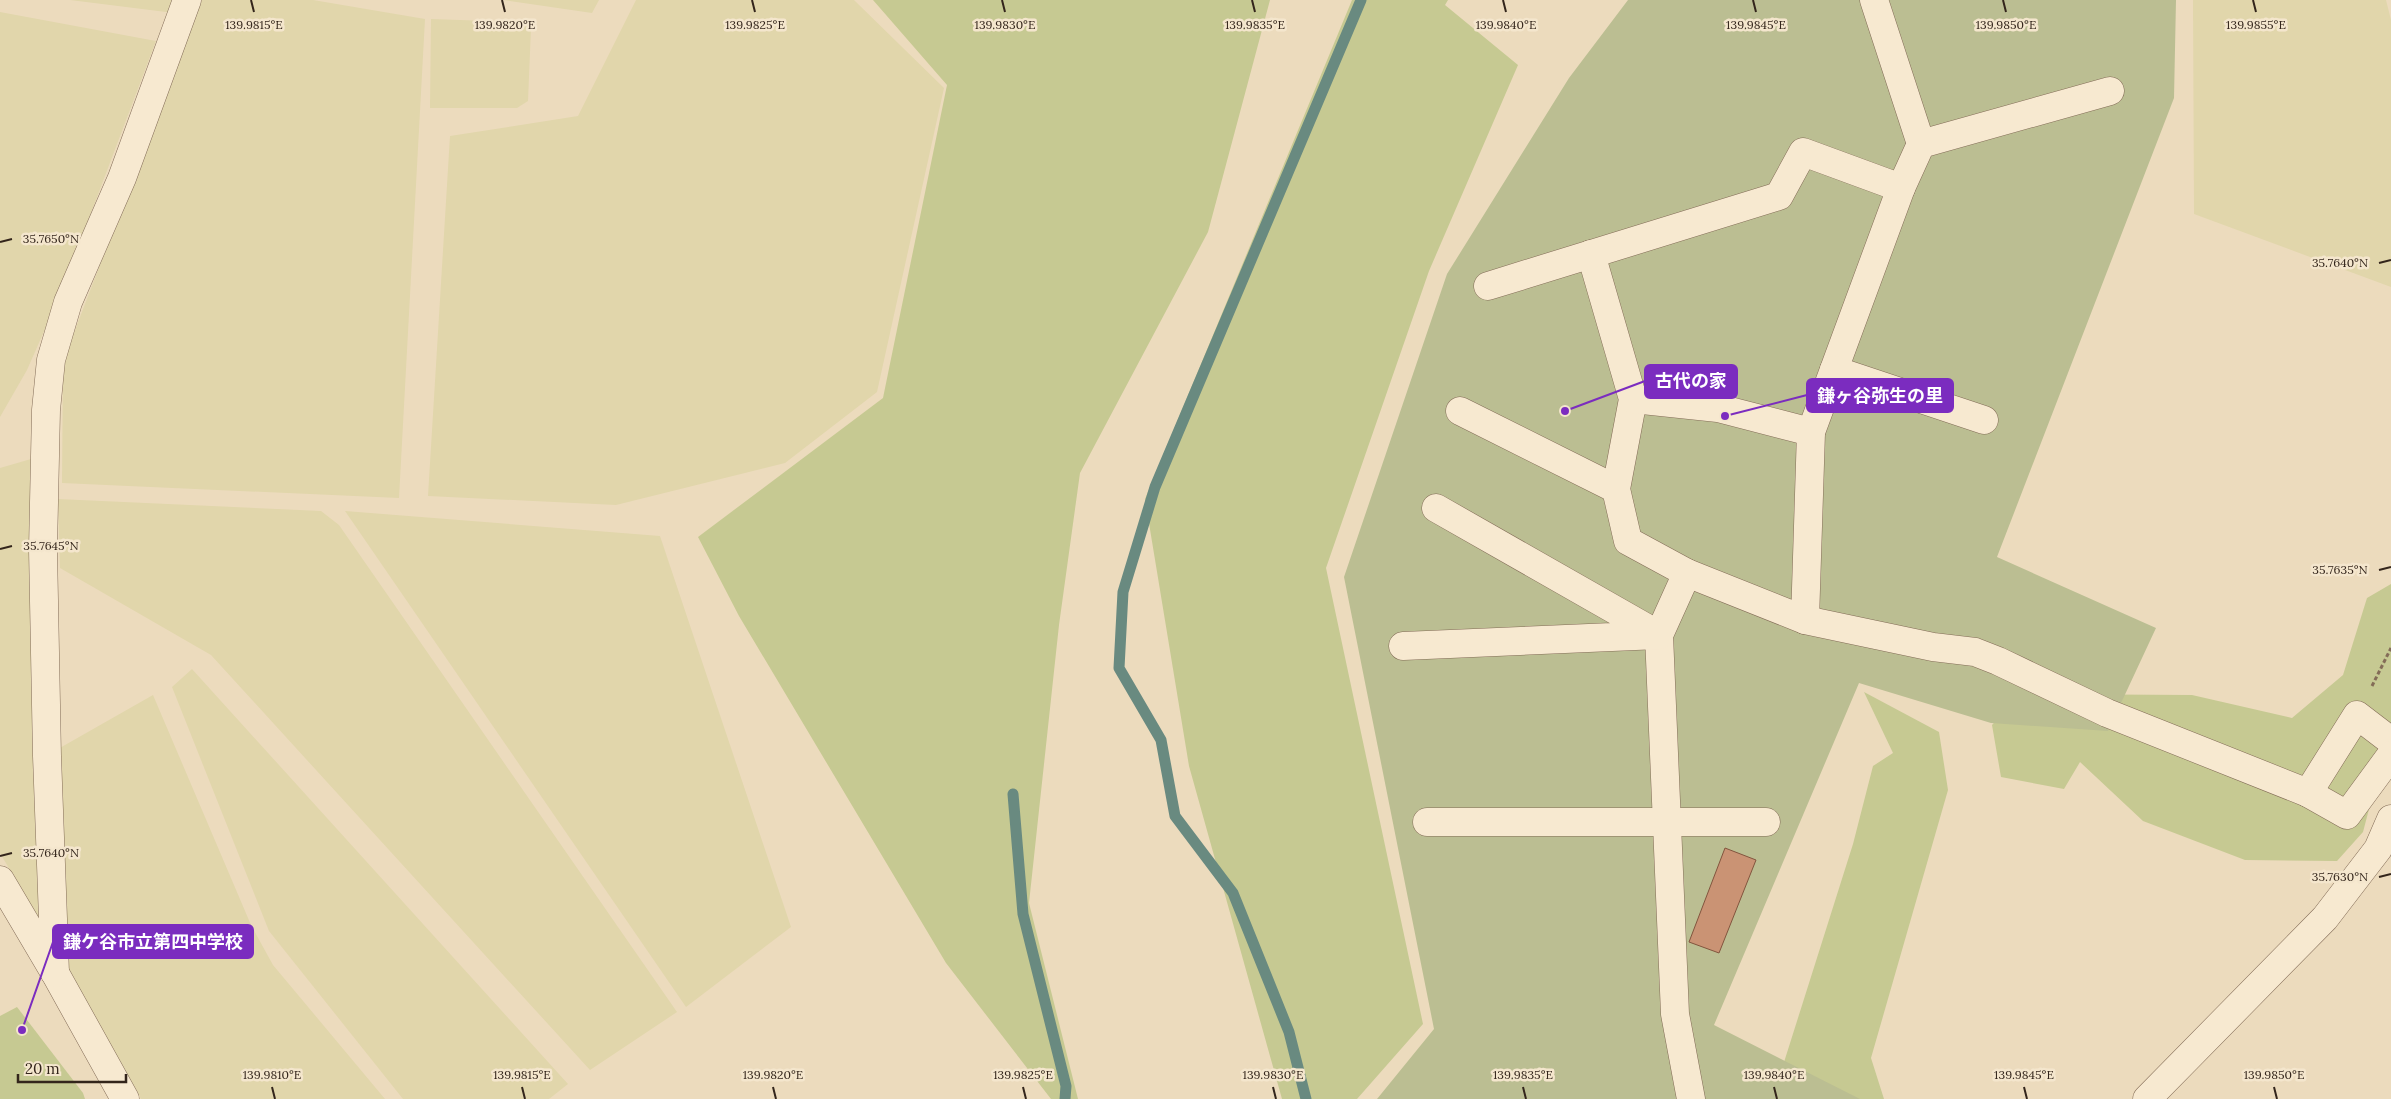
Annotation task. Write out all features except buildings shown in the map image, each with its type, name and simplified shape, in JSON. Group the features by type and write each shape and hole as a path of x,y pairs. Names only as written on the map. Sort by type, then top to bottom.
{"street":[{"path":"56,973 47,756 43,549 46,410 51,360 68,302 122,178 188,0"},
{"path":"1805,620 1811,432 1902,188 1921,144 1874,0"},
{"path":"1921,144 2110,91"},
{"path":"1488,286 1779,196 1803,152 1902,188"},
{"path":"1591,254 1633,399 1616,489 1628,541 1687,573 1805,620 1933,647 1975,652 1998,660 2107,713 2308,793 2347,815 2391,755"},
{"path":"1834,370 1984,420"},
{"path":"1633,399 1718,408 1811,432"},
{"path":"1460,411 1616,489"},
{"path":"1436,508 1658,635"},
{"path":"1687,573 1658,635 1675,1014 1691,1099"},
{"path":"1404,646 1658,635"},
{"path":"2308,793 2357,715 2391,741"},
{"path":"2147,1099 2325,918 2378,849 2391,820"},
{"path":"1427,822 1766,822"},
{"path":"0,880 56,973 125,1099"}],"path":[{"path":"2357,715 2391,648"}],"shaded area":[{"path":"70,0 179,0 174,13"},
{"path":"202,0 313,0 425,19 399,498 62,483 63,361"},
{"path":"503,0 599,0 592,13"},
{"path":"636,0 854,0 944,88 877,392 785,463 616,505 428,496 450,136 578,116"},
{"path":"2193,0 2386,0 2391,20 2391,287 2194,214"},
{"path":"0,12 156,41 60,295 27,370 0,417"},
{"path":"431,19 518,22 531,28 528,101 517,108 430,108"},
{"path":"31,459 40,921 0,853 0,468"},
{"path":"58,499 321,511 339,525 677,1012 590,1070 211,655 60,568"},
{"path":"345,511 660,536 791,927 686,1007"},
{"path":"192,669 568,1084 549,1099 403,1099 269,931 172,687"},
{"path":"153,695 251,925 273,965 385,1099 141,1099 66,964 58,749"}],"green space":[{"path":"873,0 1270,0 1208,232 1080,473 1059,625 1029,903 1078,1099 1051,1099 946,963 739,616 698,537 883,398 947,85"},
{"path":"1352,0 1448,0 1445,5 1518,65 1429,271 1326,568 1423,1024 1357,1099 1282,1099 1189,766 1145,499"},
{"path":"1628,0 2176,0 2174,98 1997,557 2156,628 2108,731 1991,723 1859,683 1714,1025 1860,1099 1377,1099 1434,1029 1344,577 1447,274 1569,78"},
{"path":"2391,584 2391,750 2383,756 2363,832 2337,861 2245,860 2143,821 2080,762 2064,789 2001,777 1992,725 2021,694 2192,695 2292,718 2343,675 2367,598"},
{"path":"1864,692 1939,732 1948,790 1871,1058 1884,1099 1789,1099 1779,1078 1853,844 1873,766 1893,753"},
{"path":"17,1007 83,1093 85,1099 0,1099 0,1016"}],"waterway":[{"path":"1306,1099 1289,1032 1233,893 1175,816 1161,740 1119,668 1123,592 1155,487 1361,0"},
{"path":"1013,794 1023,914 1066,1086 1065,1099"}],"place":[{"name":"古代の家","path":"1565,411"},
{"name":"鎌ヶ谷弥生の里","path":"1725,416"},
{"name":"鎌ケ谷市立第四中学校","path":"22,1030"}]}
